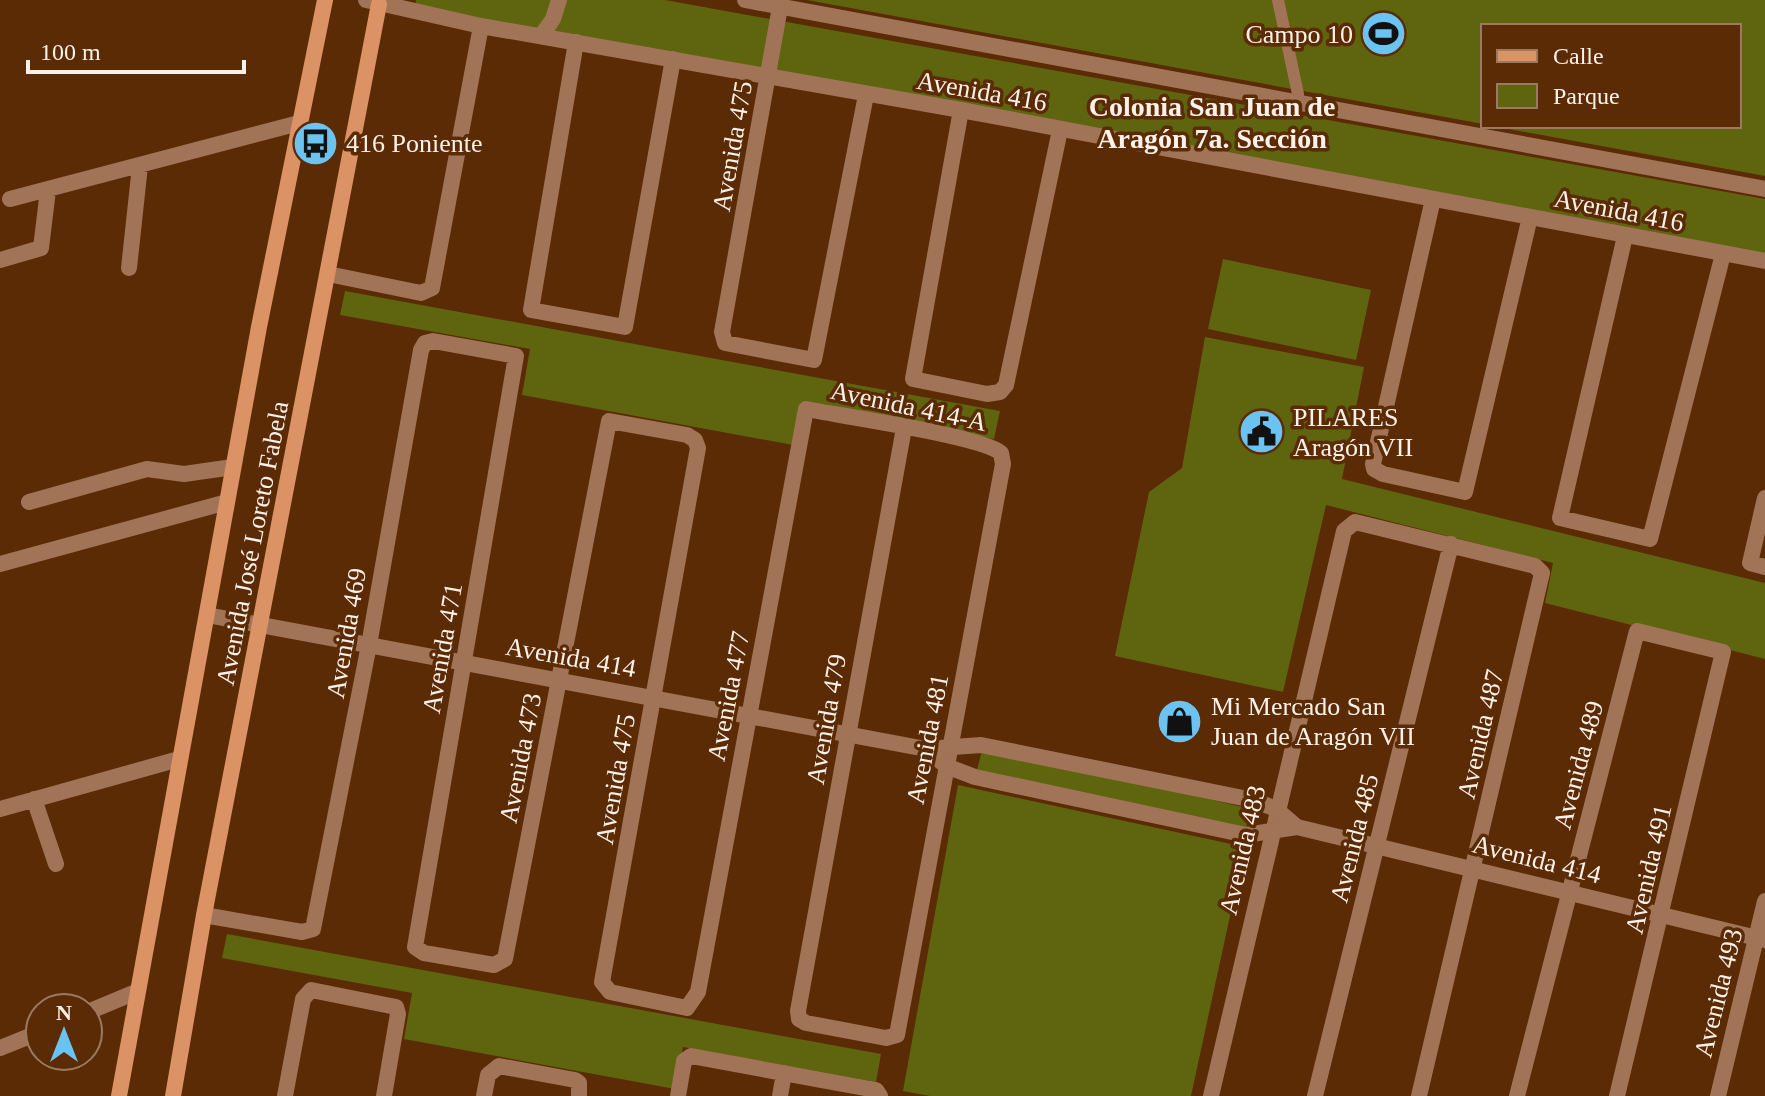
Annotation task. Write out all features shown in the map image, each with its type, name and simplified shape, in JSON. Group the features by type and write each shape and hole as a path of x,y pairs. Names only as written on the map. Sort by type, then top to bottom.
{"main road":[{"name":"Avenida José Loreto Fabela","path":"119,1096 233,467 325,0"},
{"name":"Avenida José Loreto Fabela","path":"173,1096 204,915 328,274 375,1"}],"street":[{"path":"541,36 553,19 559,0"},
{"name":"Avenida 416","path":"745,0 1765,189"},
{"path":"1278,0 1298,94"},
{"name":"Avenida 416","path":"375,1 481,26 961,110 1765,261"},
{"name":"Avenida 475","path":"722,341 780,7"},
{"path":"328,274 421,293 429,291 434,285 481,26"},
{"path":"576,42 531,310 625,327 673,59"},
{"name":"Avenida 414-A","path":"722,341 814,360 866,95"},
{"name":"Avenida 414-A","path":"961,110 913,379 987,394 1000,392 1006,385 1060,130"},
{"path":"10,199 299,123"},
{"path":"129,268 140,166"},
{"path":"0,260 41,248 48,190"},
{"path":"1433,199 1374,469 1465,492 1530,217"},
{"path":"1625,236 1560,518 1650,539 1723,254"},
{"name":"Avenida 471","path":"425,343 433,341 516,356 415,947 424,953 494,965 503,963"},
{"name":"Avenida 469","path":"204,915 311,931 369,645 425,343"},
{"name":"Avenida 414-A","path":"806,409 988,445 1001,453"},
{"name":"Avenida 477","path":"698,992 806,409"},
{"name":"Avenida 475","path":"609,421 687,435 695,440 698,448 603,986 610,992 687,1008 693,1004 698,992"},
{"name":"Avenida 473","path":"503,963 609,421"},
{"name":"Avenida 479","path":"897,1035 886,1038 799,1019 798,1011 904,428"},
{"name":"Avenida 481","path":"897,1035 1003,464 1001,453"},
{"path":"29,502 147,469 184,474 233,467"},
{"path":"1758,565 1765,498"},
{"path":"0,564 227,502"},
{"name":"Avenida 483","path":"1211,1096 1276,809 1344,531 1350,523 1360,522 1451,544"},
{"name":"Avenida 487","path":"1419,1096 1541,579 1540,569 1451,544"},
{"name":"Avenida 485","path":"1315,1096 1451,544"},
{"name":"Avenida 414","path":"207,615 926,749 981,745 1253,800 1276,809 1297,827"},
{"name":"Avenida 491","path":"1617,1096 1723,652 1637,631"},
{"name":"Avenida 489","path":"1517,1096 1637,631"},
{"name":"Avenida 414","path":"926,749 946,766 975,777 1246,835 1297,827 1474,867 1760,939"},
{"path":"0,809 179,759"},
{"path":"34,799 56,864"},
{"name":"Avenida 493","path":"1718,1096 1760,939 1765,901"},
{"path":"285,1096 307,991 396,1007 398,1014 384,1096"},
{"path":"104,1005 136,992"},
{"path":"0,1048 24,1038"},
{"path":"678,1096 688,1056 876,1090 880,1096"},
{"path":"484,1096 488,1075 494,1067 570,1079 579,1090"},
{"path":"780,1096 784,1073"}],"green space":[{"path":"416,0 665,0 1765,199 1765,254 415,7"},
{"path":"807,0 1765,0 1765,176 1503,128 1741,128 1741,24 1481,24 1481,124"},
{"path":"1223,259 1371,290 1356,360 1208,329"},
{"path":"345,291 1000,411 994,439 801,403 793,445 522,395 530,349 340,315"},
{"path":"1205,337 1364,367 1342,479 1765,583 1765,659 1545,603 1553,563 1326,505 1283,692 1115,656 1149,492 1182,468"},
{"path":"983,746 1251,809 1245,832 976,774"},
{"path":"958,785 1245,847 1191,1096 930,1096 903,1091"},
{"path":"227,934 881,1054 876,1082 683,1047 675,1089 404,1039 412,993 222,958"}],"place":[{"name":"Campo 10","path":"1384,34"},
{"name":"416 Poniente","path":"315,143"},
{"name":"PILARES Aragón VII","path":"1262,432"},
{"name":"Mi Mercado San Juan de Aragón VII","path":"1180,721"}],"district":[{"name":"Colonia San Juan de Aragón 7a. Sección","path":"1212,122"}]}
